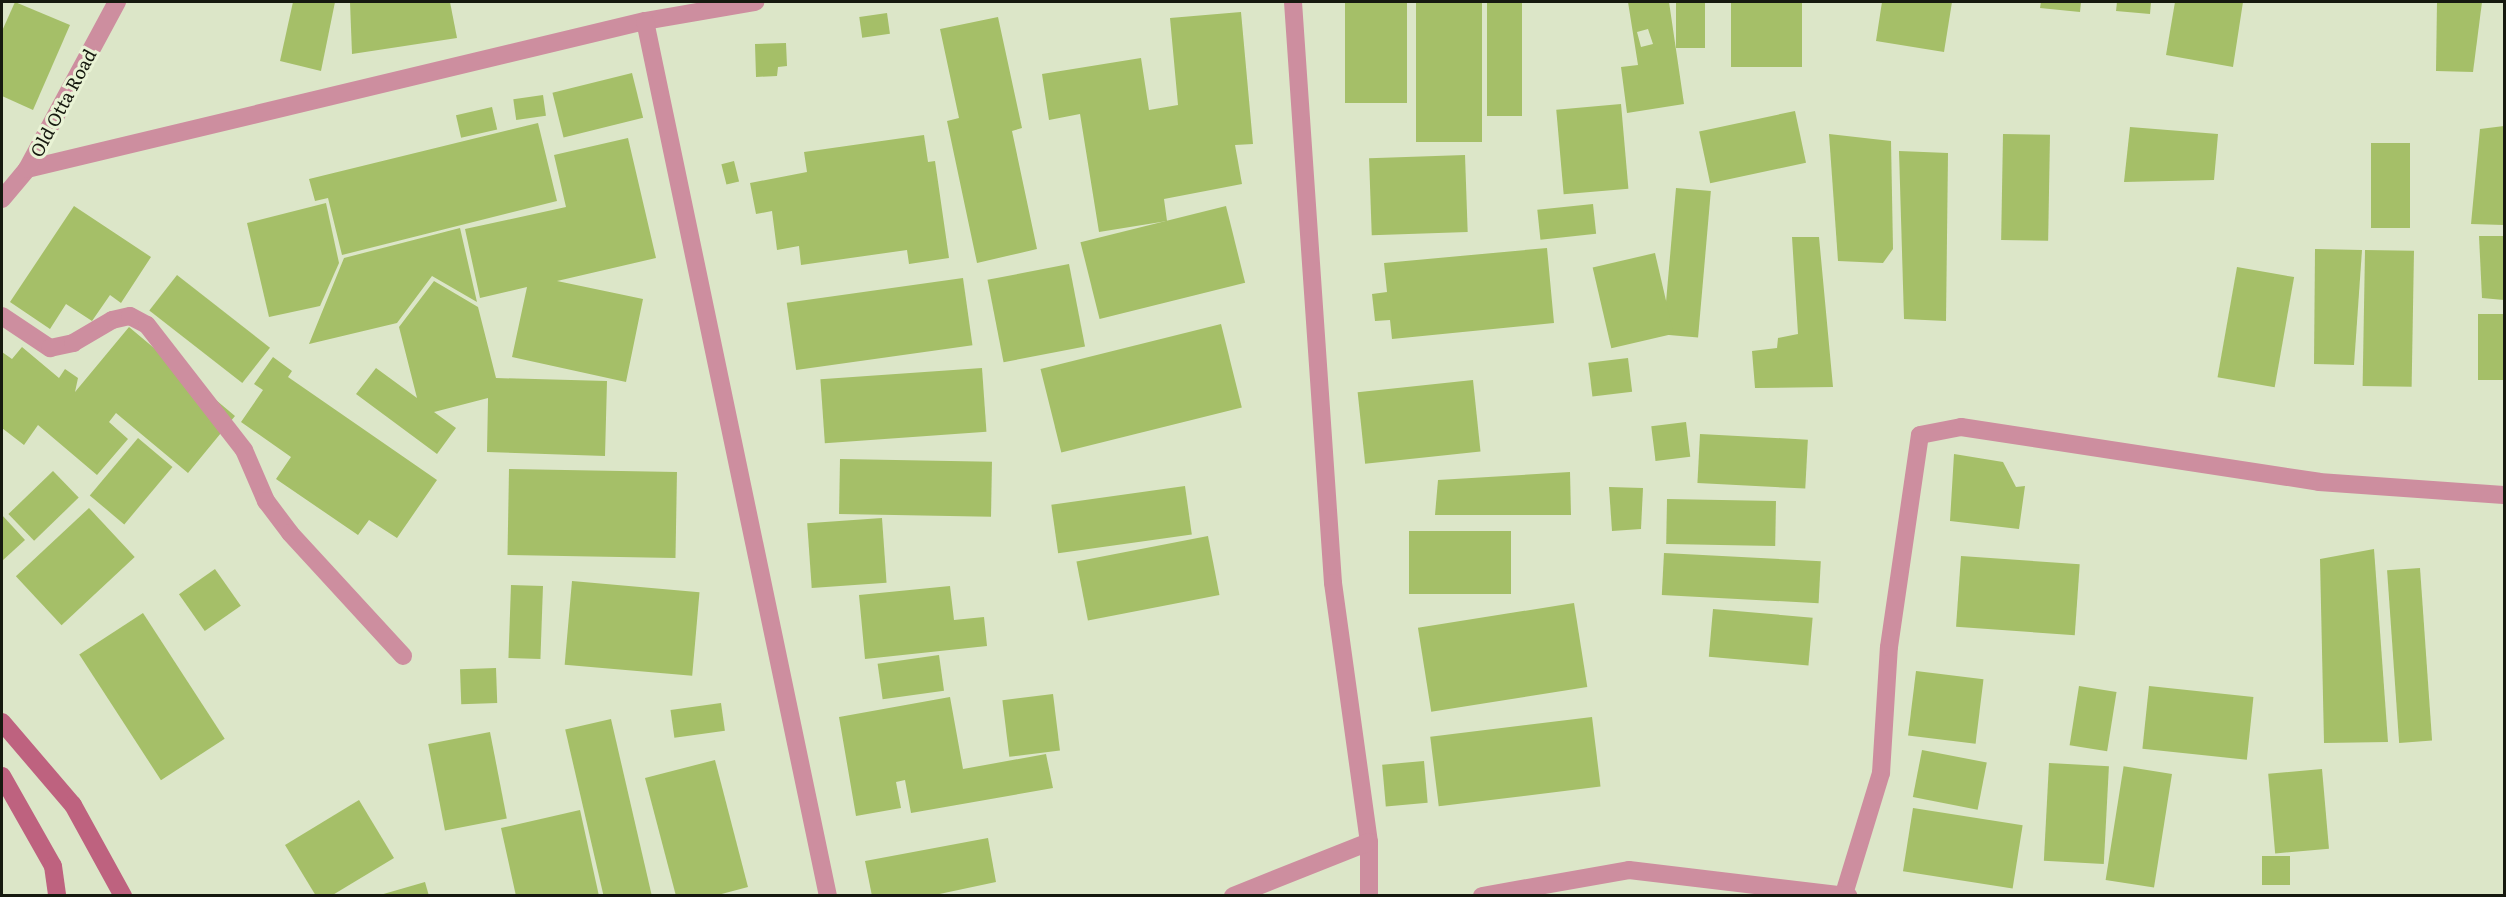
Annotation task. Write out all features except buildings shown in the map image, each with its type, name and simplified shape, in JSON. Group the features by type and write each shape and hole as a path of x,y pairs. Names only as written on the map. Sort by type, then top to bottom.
{"main road":[{"path":"2,723 74,805 123,896"},
{"path":"2,776 53,866 57,896"}],"street":[{"name":"Old Otta Road","path":"2,199 27,170 117,2"},
{"path":"27,170 645,21 755,2"},
{"path":"1293,2 1333,583 1369,842 1369,896"},
{"path":"645,21 828,896"},
{"path":"2,316 50,348 73,343 112,320 130,316 147,325 244,450 266,501 290,533 403,656"},
{"path":"1482,896 1629,870 1846,895 1881,773 1889,647 1920,435 1961,427 2319,482 2505,495"},
{"path":"1233,896 1369,842"}]}
